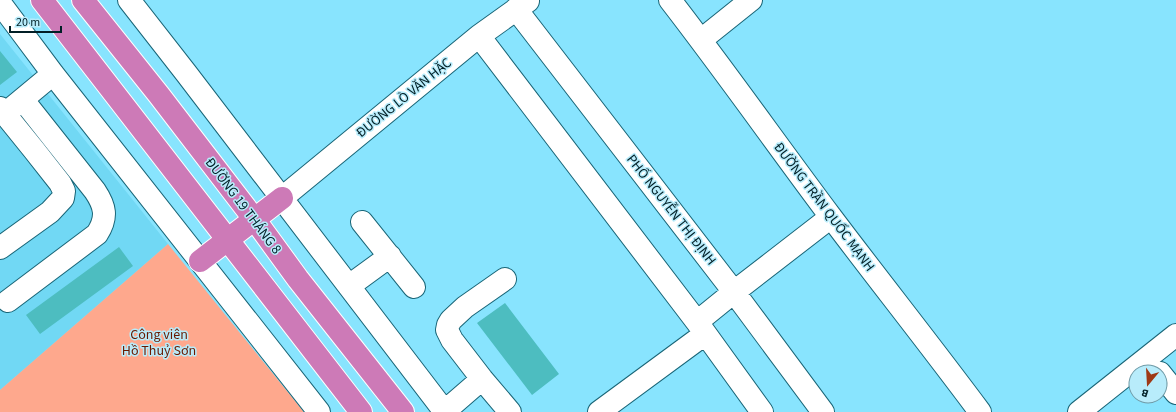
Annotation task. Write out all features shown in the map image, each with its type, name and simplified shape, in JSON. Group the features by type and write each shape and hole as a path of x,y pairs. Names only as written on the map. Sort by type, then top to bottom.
{"highway":[{"path":"42,0 361,412"},
{"name":"ĐƯỜNG 19 THÁNG 8","path":"83,0 159,95 255,220 298,279 403,412"},
{"path":"200,260 255,220 282,198"}],"street":[{"path":"130,0 445,412 482,379"},
{"name":"ĐƯỜNG TRẦN QUỐC MẠNH","path":"670,0 831,217 980,412"},
{"path":"701,40 751,0"},
{"path":"0,3 53,74 319,412"},
{"name":"ĐƯỜNG LÒ VĂN HẶC","path":"282,198 479,36 522,5"},
{"name":"PHỐ NGUYỄN THỊ ĐỊNH","path":"522,5 823,412"},
{"path":"479,36 701,328 762,412"},
{"path":"0,248 50,212 63,198 64,191 60,183 2,111 23,100 53,74"},
{"path":"8,301 97,234 102,227 104,214 103,205 95,191 23,100"},
{"path":"611,409 701,328 734,292 831,217"},
{"path":"362,222 414,287"},
{"path":"349,286 390,256"},
{"path":"505,279 465,307 451,320 447,330 452,340 510,412"},
{"path":"1158,364 1176,335"},
{"path":"1168,383 1176,393"},
{"path":"1079,412 1128,384"}],"shaded area":[{"path":"0,34 168,244 0,390"}],"green space":[{"name":"Công viên Hồ Thuỷ Sơn","path":"168,244 304,412 0,412 0,390"}],"building":[{"path":"0,51 17,72 0,85"},
{"path":"119,247 133,266 40,334 26,315"},
{"path":"505,303 559,374 532,395 477,323"}]}
